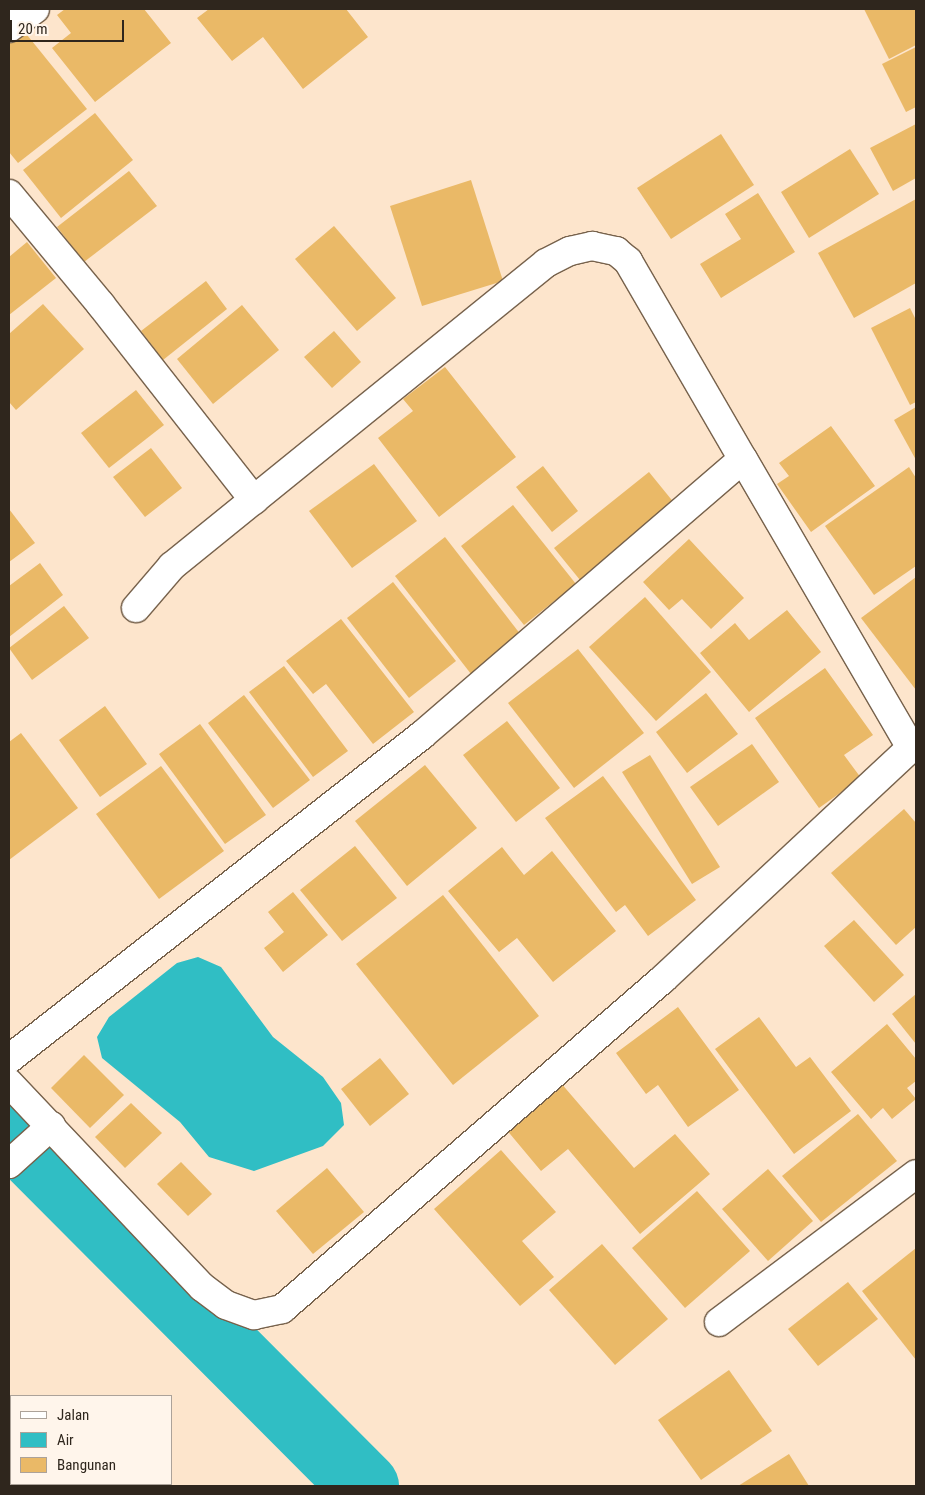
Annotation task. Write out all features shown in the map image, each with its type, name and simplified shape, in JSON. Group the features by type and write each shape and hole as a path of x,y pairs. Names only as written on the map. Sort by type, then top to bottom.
{"street":[{"path":"9,28 35,9"},
{"path":"9,194 101,305 254,500"},
{"path":"9,1082 44,1132 202,1287 226,1305 254,1315 282,1309 663,979 914,745 743,459 628,261 616,251 592,246 570,251 546,263 172,566 136,608"},
{"path":"9,1059 422,735 743,459"},
{"path":"9,1164 44,1132"},
{"path":"719,1322 916,1174"}],"water":[{"path":"198,957 221,967 273,1037 323,1077 341,1103 344,1125 323,1146 254,1171 209,1157 180,1122 102,1058 97,1037 109,1017 177,963"}],"building":[{"path":"65,9 144,9 171,43 95,102 52,48 71,33 57,15"},
{"path":"209,9 346,9 368,37 303,89 263,37 232,61 197,18"},
{"path":"864,9 916,9 916,45 889,59"},
{"path":"19,25 87,109 18,163 9,152 9,33"},
{"path":"916,47 916,107 906,112 882,64"},
{"path":"95,113 133,160 61,218 23,170"},
{"path":"916,124 916,178 893,191 870,148"},
{"path":"721,134 754,185 671,239 637,188"},
{"path":"850,149 879,194 809,238 781,192"},
{"path":"129,171 157,206 84,262 57,227"},
{"path":"471,180 503,281 422,306 390,206"},
{"path":"758,193 795,252 721,298 700,264 741,239 725,214"},
{"path":"916,199 916,283 854,318 818,253"},
{"path":"334,226 396,298 357,331 295,259"},
{"path":"27,242 56,278 9,315 9,257"},
{"path":"206,281 227,309 163,360 141,331"},
{"path":"43,304 84,349 16,410 9,402 9,334"},
{"path":"242,305 279,350 213,404 177,359"},
{"path":"910,308 916,320 916,402 910,405 871,328"},
{"path":"334,331 361,362 332,388 304,357"},
{"path":"445,367 516,457 439,517 378,438 413,411 403,399"},
{"path":"136,390 164,425 109,468 81,433"},
{"path":"916,407 916,460 894,420"},
{"path":"831,426 875,486 811,532 777,484 789,476 779,463"},
{"path":"151,448 182,488 145,517 113,477"},
{"path":"374,464 417,521 352,568 309,511"},
{"path":"543,466 578,511 552,532 516,487"},
{"path":"909,467 916,478 916,566 874,595 825,526"},
{"path":"649,472 675,504 580,580 554,548"},
{"path":"513,505 576,584 524,625 461,546"},
{"path":"9,509 35,543 9,562"},
{"path":"445,537 521,635 471,674 395,576"},
{"path":"689,539 744,598 711,629 682,599 669,610 643,582"},
{"path":"40,563 63,595 9,637 9,586"},
{"path":"916,577 916,690 861,618"},
{"path":"393,582 456,661 409,698 347,618"},
{"path":"645,597 711,672 656,721 589,647"},
{"path":"64,606 89,638 32,680 9,648"},
{"path":"787,610 821,652 749,712 700,653 735,623 749,640"},
{"path":"341,619 414,712 373,744 326,684 313,694 286,661"},
{"path":"578,649 644,733 574,788 508,703"},
{"path":"284,666 348,751 313,777 249,692"},
{"path":"825,668 873,735 844,755 861,778 819,808 755,718"},
{"path":"706,693 738,734 687,773 656,732"},
{"path":"244,695 310,780 273,808 208,723"},
{"path":"105,706 147,764 100,797 59,740"},
{"path":"507,721 560,788 516,822 463,755"},
{"path":"200,724 266,815 225,844 159,754"},
{"path":"21,733 78,808 9,860 9,742"},
{"path":"752,744 779,782 718,826 690,787"},
{"path":"650,755 720,867 692,884 622,772"},
{"path":"425,765 477,828 407,886 355,821"},
{"path":"161,766 224,851 159,899 96,814"},
{"path":"603,776 696,900 648,936 625,905 616,912 545,818"},
{"path":"904,809 916,823 916,927 896,945 831,873"},
{"path":"355,846 397,898 342,941 300,890"},
{"path":"502,847 524,875 552,851 616,931 553,982 517,938 499,952 448,891"},
{"path":"293,892 328,935 283,972 264,948 284,932 268,912"},
{"path":"443,895 539,1016 453,1085 356,964"},
{"path":"854,920 904,975 874,1002 824,946"},
{"path":"916,994 916,1044 892,1014"},
{"path":"678,1007 739,1090 688,1127 658,1085 646,1094 616,1053"},
{"path":"759,1017 796,1067 810,1057 851,1111 794,1154 715,1049"},
{"path":"887,1024 916,1059 916,1081 907,1088 916,1099 892,1119 883,1108 871,1119 831,1072"},
{"path":"84,1055 124,1095 90,1128 51,1088"},
{"path":"380,1058 409,1094 370,1126 341,1089"},
{"path":"560,1082 634,1168 675,1134 710,1174 640,1234 568,1149 541,1171 505,1128"},
{"path":"131,1103 162,1133 125,1168 95,1137"},
{"path":"858,1114 897,1161 821,1222 782,1176"},
{"path":"501,1150 556,1212 522,1241 554,1277 520,1306 434,1209"},
{"path":"181,1162 212,1194 188,1216 157,1184"},
{"path":"327,1168 364,1212 313,1254 276,1211"},
{"path":"768,1169 813,1221 768,1261 722,1209"},
{"path":"697,1191 750,1251 685,1308 632,1248"},
{"path":"602,1244 668,1319 615,1365 549,1290"},
{"path":"916,1248 916,1360 862,1291"},
{"path":"848,1282 878,1319 818,1366 788,1329"},
{"path":"729,1370 772,1431 701,1480 658,1420"},
{"path":"789,1454 809,1486 738,1486"},
{"path":"9,1467 10,1485 26,1486 9,1486"},
{"path":"108,1485 109,1486 91,1486"}],"waterway":[{"path":"9,1130 364,1486"}]}
